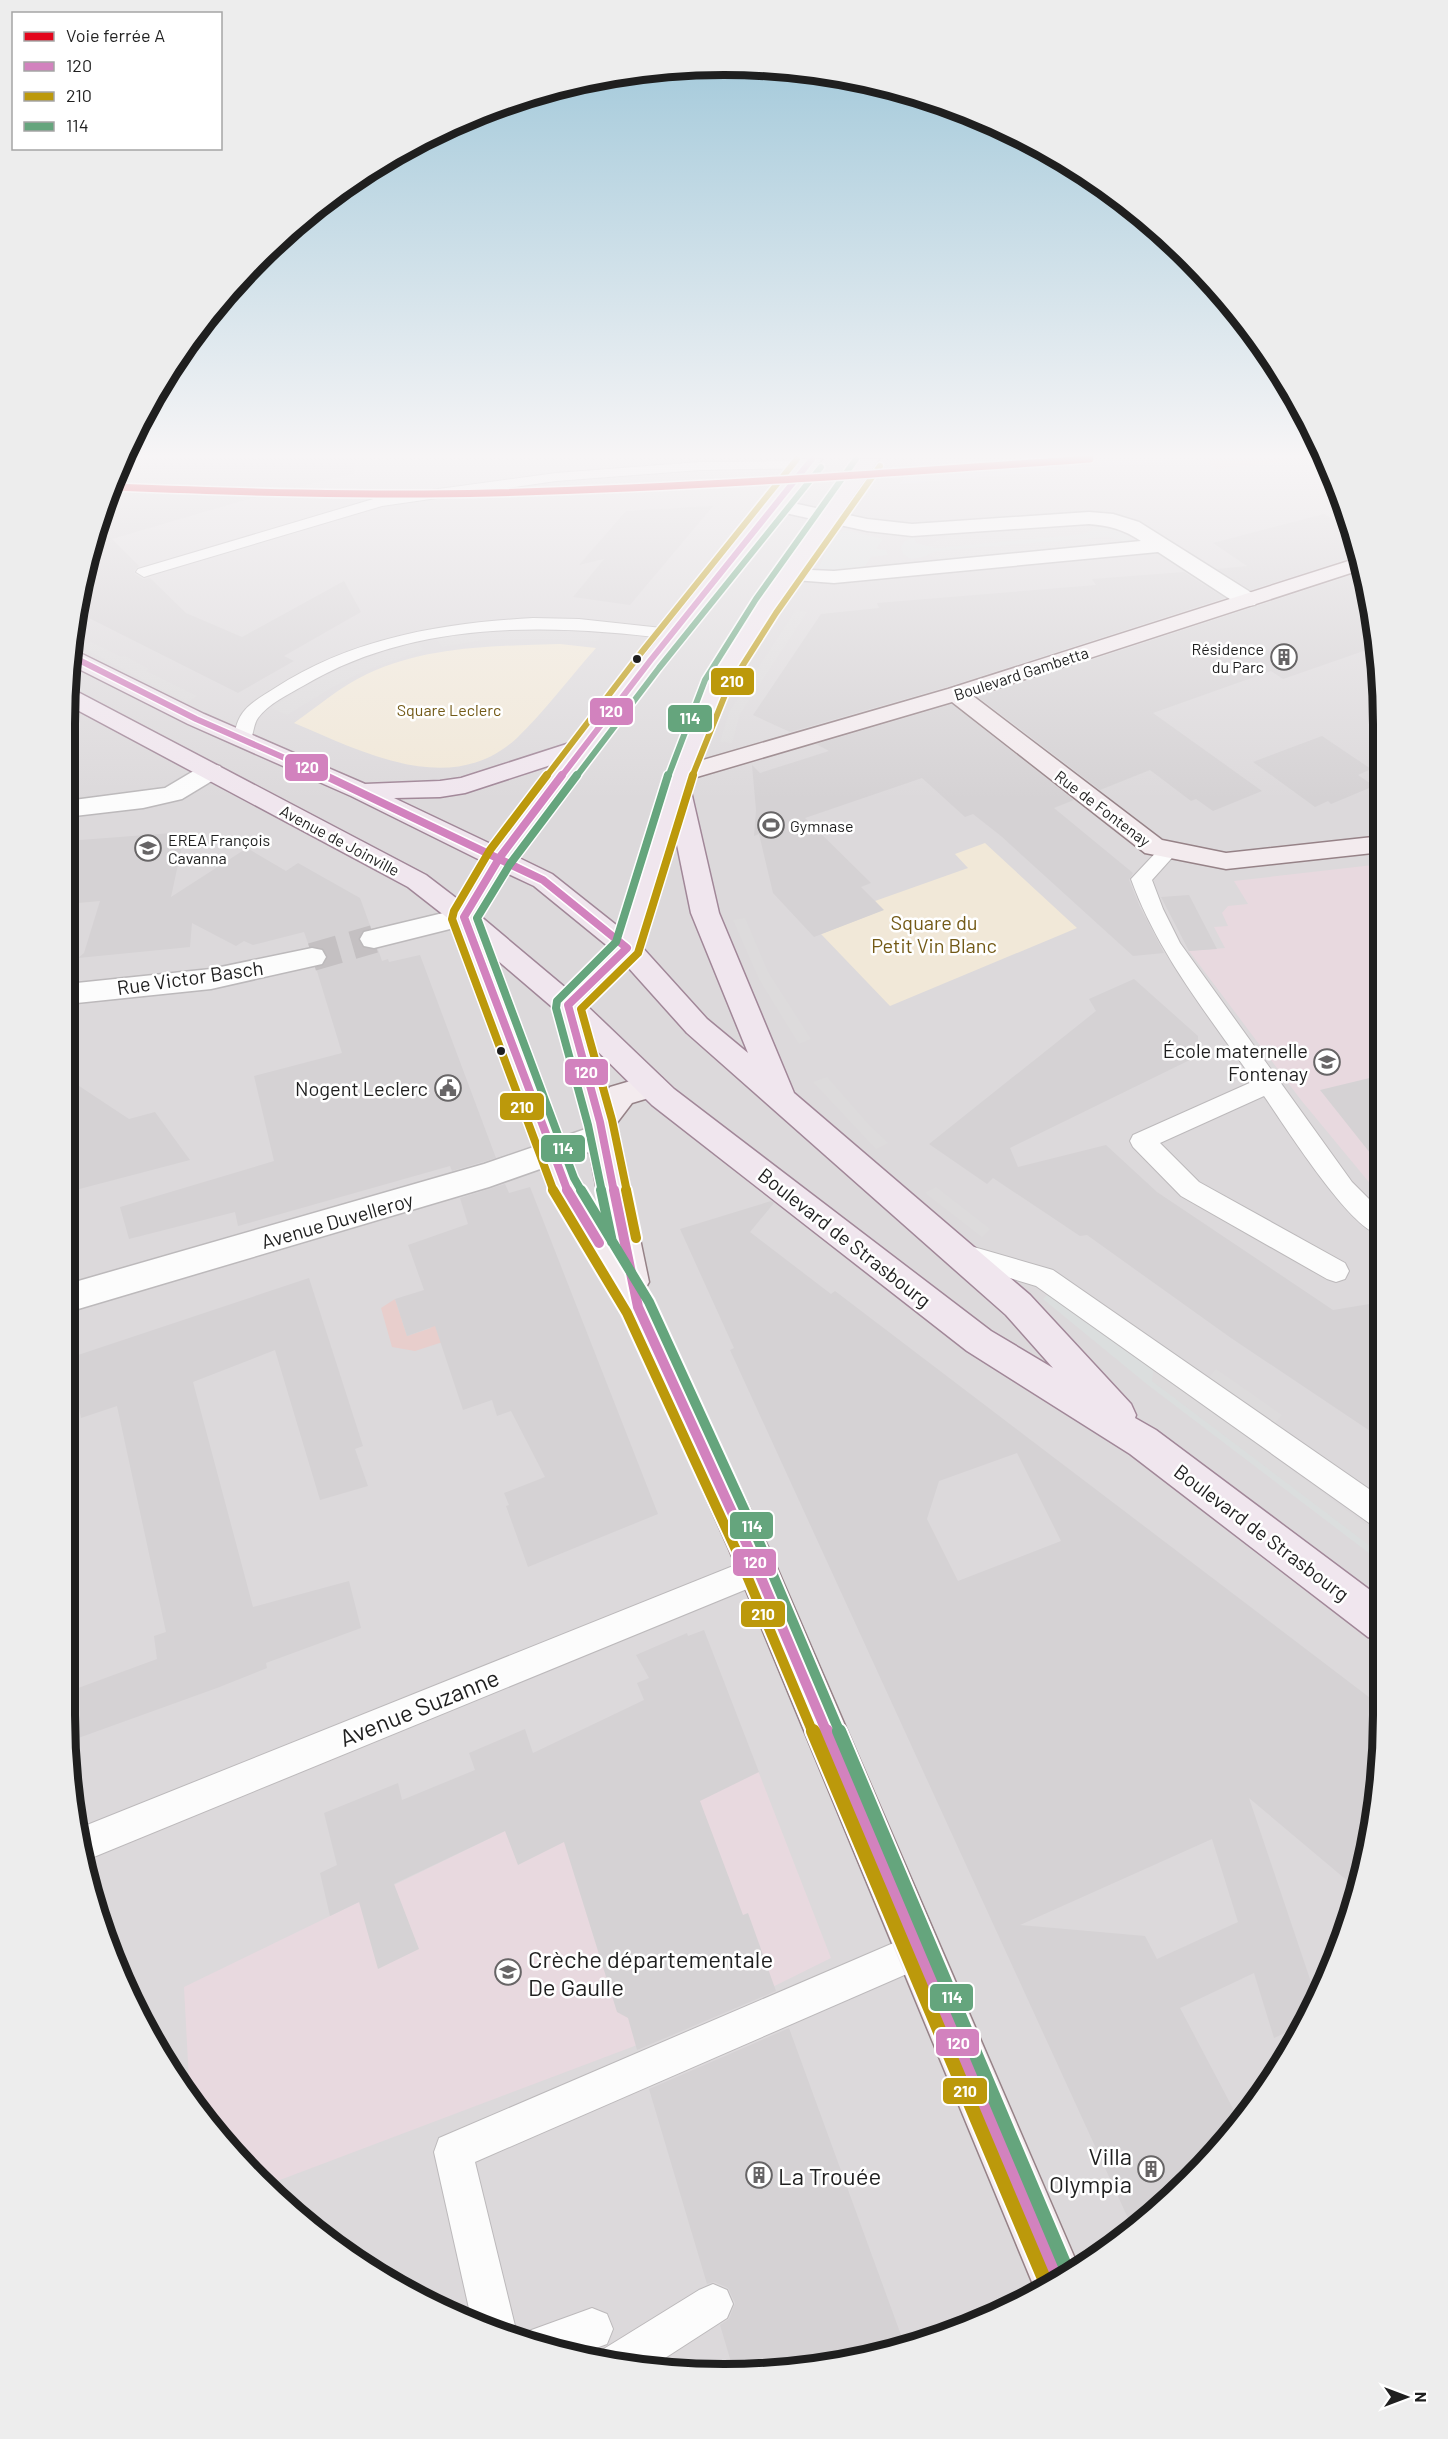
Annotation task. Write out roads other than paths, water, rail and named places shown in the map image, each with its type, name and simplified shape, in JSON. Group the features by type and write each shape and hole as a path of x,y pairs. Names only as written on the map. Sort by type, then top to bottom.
{"main road":[{"path":"720,573 500,857 464,917 563,1182 638,1307 758,1570 1055,2273"},
{"name":"Boulevard Gambetta","path":"679,781 1332,573"},
{"path":"638,1307 602,1129 568,1005 627,948 679,781 716,685 788,574"},
{"path":"79,660 196,719 360,791 500,857"},
{"name":"Rue de Fontenay","path":"956,694 1154,847 1226,861 1373,845"},
{"name":"Avenue de Joinville","path":"76,700 417,881 464,917 568,1005"},
{"path":"211,771 242,739"},
{"path":"360,791 440,789 465,785 588,745"},
{"path":"679,781 705,914 780,1098"},
{"name":"Boulevard de Strasbourg","path":"500,857 543,880 627,948 697,1026 1018,1305 1143,1442"},
{"name":"Boulevard de Strasbourg","path":"568,1005 651,1086 979,1341 1143,1442 1373,1616"},
{"path":"602,1129 621,1095 651,1086"}],"street":[{"path":"788,574 834,577 877,573"},
{"path":"1205,573 1247,600"},
{"path":"75,808 173,794 211,771"},
{"path":"375,939 464,917"},
{"name":"Rue Victor Basch","path":"75,993 211,979 312,957"},
{"name":"Avenue Duvelleroy","path":"75,1296 553,1155 602,1129"}],"lane":[{"path":"242,739 249,717 257,709 296,682 333,662 370,647 425,634 478,626 541,623 619,626 671,634"},
{"path":"1169,850 1141,879 1152,909 1171,946 1343,1189 1373,1219"},
{"path":"1269,1083 1142,1141 1190,1190 1336,1271"},
{"path":"960,1253 1044,1278 1373,1509"},
{"name":"Avenue Suzanne","path":"87,1842 758,1570"},
{"path":"493,2322 453,2152 919,1950"},
{"path":"630,2357 713,2304"},
{"path":"556,2342 592,2329"}],"tunnel":[{"path":"312,957 374,939"}],"place":[{"name":"Résidence du Parc","path":"1284,657"},
{"name":"Gymnase","path":"771,825"},
{"name":"EREA François Cavanna","path":"148,848"},
{"name":"École maternelle Fontenay","path":"1327,1062"},
{"name":"Nogent Leclerc","path":"448,1088"},
{"name":"Crèche départementale De Gaulle","path":"508,1972"},
{"name":"Villa Olympia","path":"1151,2169"},
{"name":"La Trouée","path":"759,2175"}],"park label":[{"name":"Square Leclerc","path":"449,709"},
{"name":"Square du Petit Vin Blanc","path":"934,934"}]}
